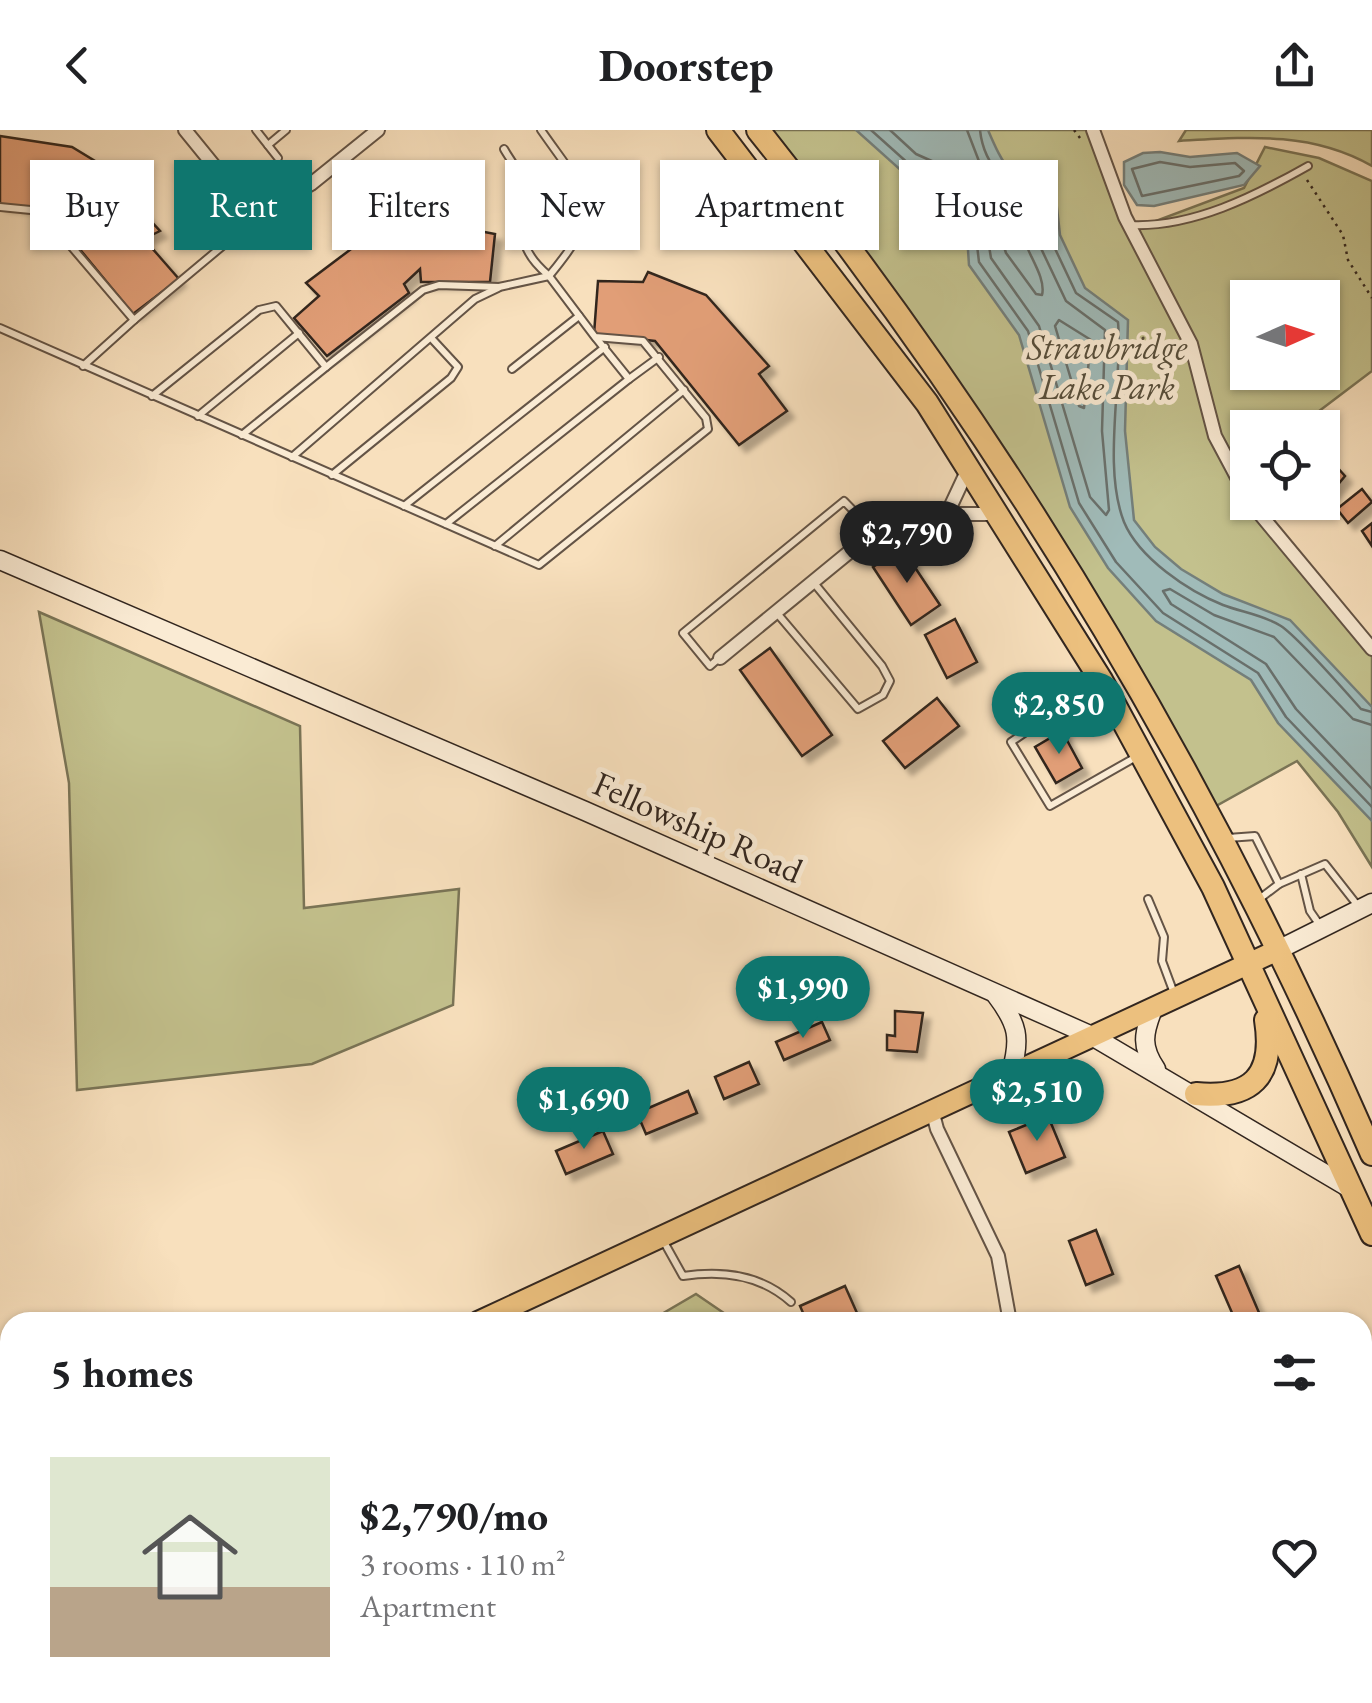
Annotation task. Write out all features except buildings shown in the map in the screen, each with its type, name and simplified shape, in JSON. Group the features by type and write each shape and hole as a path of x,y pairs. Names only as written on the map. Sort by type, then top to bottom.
{"highway":[{"path":"718,130 891,353 1000,514 1101,680 1213,888 1372,1234"},
{"path":"758,130 892,305 1013,480 1137,682 1278,950 1372,1154"},
{"path":"1196,1094 1222,1096 1241,1091 1258,1077 1267,1058 1263,1002"},
{"path":"1351,1189 1372,1203"}],"main road":[{"path":"499,1312 1278,950"}],"street":[{"path":"185,130 209,160"},
{"path":"312,183 378,130"},
{"path":"1093,130 1127,221 1191,344 1215,436 1230,464"},
{"path":"947,514 969,468"},
{"path":"720,658 876,534 890,528 917,528 947,514 1000,514"},
{"path":"1266,520 1372,648"},
{"name":"Fellowship Road","path":"0,560 1092,1036 1156,1070 1351,1189"},
{"path":"1278,950 1366,906"},
{"path":"992,991 1016,1021 1019,1034 1010,1073"},
{"path":"1153,1009 1144,1032 1144,1051 1156,1070"},
{"path":"932,1110 937,1130 998,1256 1008,1312"}],"lane":[{"path":"256,130 278,158"},
{"path":"268,145 286,130"},
{"path":"242,435 424,290 438,285 499,287 548,276 585,229 588,212 578,184 541,130"},
{"path":"504,149 521,178 524,209 520,239 527,257 548,276 629,378"},
{"path":"1127,221 1156,226 1192,217 1258,194 1305,168"},
{"path":"0,207 42,211 134,320"},
{"path":"83,366 218,250"},
{"path":"292,457 476,299 499,287"},
{"path":"152,396 259,310 276,306 326,367"},
{"path":"512,369 579,316"},
{"path":"0,328 539,566 708,429 684,390 643,342 595,337"},
{"path":"198,416 299,333"},
{"path":"332,474 451,378 458,367 433,339"},
{"path":"404,506 605,347"},
{"path":"446,524 659,357"},
{"path":"495,546 684,390"},
{"path":"720,658 710,666 684,633 844,501 876,534"},
{"path":"776,612 858,709 882,695 890,681 882,666 813,582"},
{"path":"1101,680 1011,742 1050,806 1142,754"},
{"path":"1222,838 1255,836 1279,884"},
{"path":"1254,903 1279,884 1325,864 1366,906"},
{"path":"1301,874 1310,911 1321,928"},
{"path":"1148,899 1164,937 1162,960 1175,997"},
{"path":"662,1236 683,1276 703,1273 755,1279 792,1302"}],"path":[{"path":"1305,168 1343,235 1348,260 1372,298"}],"green space":[{"name":"Strawbridge Lake Park","path":"758,130 1094,130 1132,230 1244,188 1265,147 1319,158 1372,181 1372,371 1320,410 1230,410 1230,520 1268,520 1372,649 1372,867 1338,812 1297,761 1207,811 1108,632 842,250 879,250 879,160 779,160"},
{"path":"1186,130 1372,130 1372,166 1326,147 1302,142 1254,138 1179,141"},
{"path":"39,612 300,726 304,908 459,889 453,1005 312,1064 77,1090 69,783"},
{"path":"696,1294 722,1312 665,1312"}],"water":[{"path":"856,130 988,130 1003,160 899,160 899,169"},
{"path":"1143,153 1190,157 1237,153 1260,166 1244,185 1154,206 1137,205 1124,185 1124,162"},
{"path":"1058,217 1060,235 1085,288 1128,320 1125,431 1134,520 1155,547 1181,569 1223,594 1290,620 1372,707 1372,821 1278,723 1251,680 1156,621 1108,568 1070,507 1019,335 969,265 968,250 1058,250"}]}
